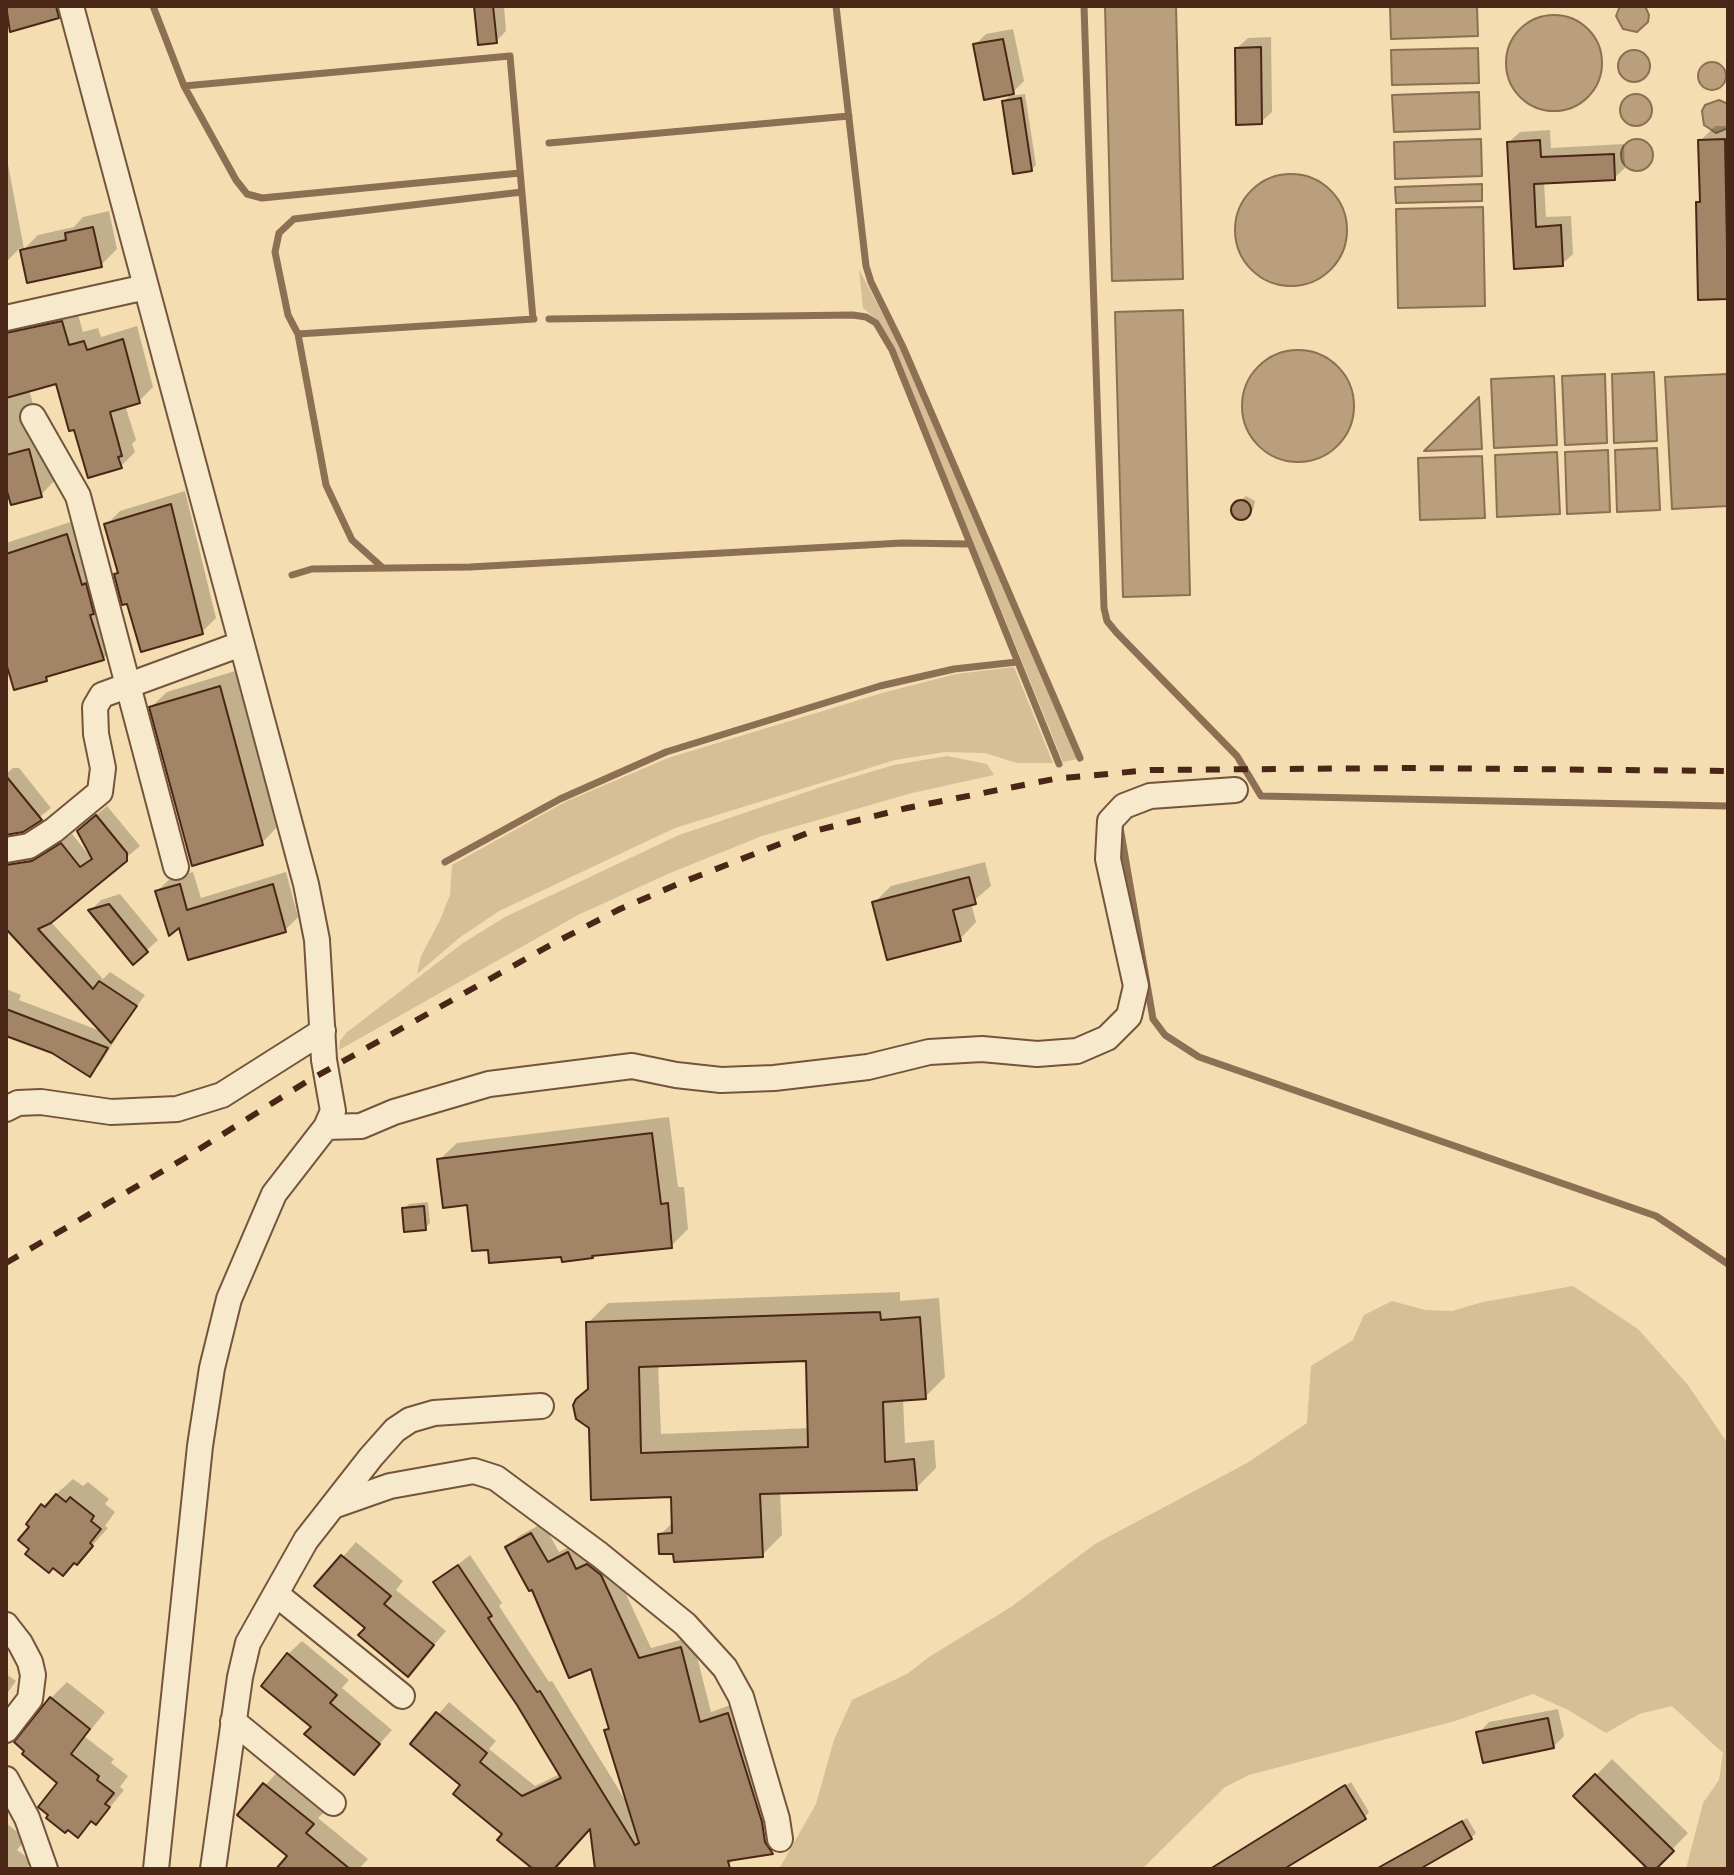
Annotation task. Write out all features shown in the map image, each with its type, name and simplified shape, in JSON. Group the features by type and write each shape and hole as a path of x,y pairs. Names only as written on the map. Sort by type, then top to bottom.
{"street":[{"path":"71,6 306,884 317,940 324,1060 333,1111 326,1127 274,1194 229,1299 212,1368 200,1446 156,1869"},
{"path":"6,318 146,287"},
{"path":"33,417 78,496 176,867"},
{"path":"6,850 29,846 100,792 103,768 96,734 95,707 102,695 241,644"},
{"path":"326,1127 361,1126 394,1112 489,1084 632,1066 721,1080 761,1079 868,1067 929,1052 982,1049 1037,1054 1077,1051 1107,1038 1129,1016 1136,986 1108,859 1110,821 1124,806 1150,796 1235,790"},
{"path":"6,1109 18,1103 41,1102 111,1112 177,1109 222,1095 323,1031"},
{"path":"213,1869 233,1721 248,1643 306,1540 371,1457 395,1430 410,1420 434,1413 541,1406"},
{"path":"333,1506 390,1486 474,1471 496,1478 600,1555 685,1624 725,1668 741,1697 777,1819 780,1839"},
{"path":"276,1594 402,1696"},
{"path":"6,1625 20,1643 33,1675 30,1699 6,1730"},
{"path":"233,1721 333,1803"},
{"path":"6,1779 27,1818 45,1869"}],"shaded area":[{"path":"1105,6 1176,6 1183,279 1112,281"},
{"path":"1390,6 1477,6 1478,36 1391,39"},
{"path":"1620,6 1645,6 1648,22 1637,32 1623,29 1616,16"},
{"path":"1554,15 1572,18 1588,29 1599,45 1602,63 1599,81 1588,97 1572,108 1554,111 1536,108 1520,97 1509,81 1506,63 1509,45 1520,29 1536,18"},
{"path":"1478,48 1479,83 1392,85 1391,50"},
{"path":"1634,50 1645,55 1650,66 1645,77 1634,82 1623,77 1618,66 1623,55"},
{"path":"1712,62 1722,66 1726,76 1722,86 1712,90 1702,86 1698,76 1702,66"},
{"path":"1479,92 1480,129 1394,132 1392,95"},
{"path":"1636,94 1647,99 1652,110 1647,121 1636,126 1625,121 1620,110 1625,99"},
{"path":"1719,100 1728,104 1728,128 1716,133 1704,125 1702,111 1705,105"},
{"path":"1481,139 1482,176 1395,179 1394,142"},
{"path":"1637,139 1648,144 1653,155 1648,166 1637,171 1626,166 1621,155 1626,144"},
{"path":"1291,174 1312,178 1331,190 1343,209 1347,230 1343,251 1331,270 1312,282 1291,286 1270,282 1251,270 1239,251 1235,230 1239,209 1251,190 1270,178"},
{"path":"1482,184 1482,201 1396,203 1395,187"},
{"path":"1483,207 1485,306 1398,308 1396,209"},
{"path":"859,269 901,349 1078,759 1063,762 895,350 878,321 863,308"},
{"path":"1183,310 1190,595 1123,597 1115,312"},
{"path":"1298,350 1319,354 1338,366 1350,385 1354,406 1350,427 1338,446 1319,458 1298,462 1277,458 1258,446 1246,427 1242,406 1246,385 1258,366 1277,354"},
{"path":"1654,372 1657,441 1614,443 1612,374"},
{"path":"1605,374 1607,443 1565,445 1562,376"},
{"path":"1728,374 1728,506 1672,509 1665,377"},
{"path":"1554,376 1557,445 1494,448 1491,379"},
{"path":"1479,397 1482,449 1424,451"},
{"path":"1657,448 1660,510 1617,512 1615,450"},
{"path":"1608,450 1610,512 1567,514 1565,452"},
{"path":"1557,452 1560,514 1497,517 1495,455"},
{"path":"1482,456 1485,518 1420,520 1418,458"},
{"path":"1014,667 1053,763 1017,763 985,753 945,752 895,760 675,828 499,911 459,938 417,974 421,956 450,895 452,865 565,802 668,758 882,693 956,674"},
{"path":"947,756 987,764 994,775 912,793 762,836 670,873 578,915 339,1050 340,1041 346,1033 463,943 505,917 679,835 894,765"},
{"path":"1573,1286 1638,1329 1688,1385 1728,1444 1728,1869 1686,1869 1703,1803 1719,1780 1723,1753 1672,1706 1639,1714 1606,1733 1533,1694 1455,1721 1249,1775 1225,1787 1142,1869 779,1869 816,1804 834,1740 852,1700 907,1674 1011,1607 1095,1544 1247,1463 1307,1423 1311,1366 1353,1340 1364,1315 1392,1301 1425,1310 1452,1311 1483,1302"}],"building":[{"path":"6,6 56,6 59,18 10,32"},
{"path":"474,6 493,6 497,43 478,45"},
{"path":"1003,39 1014,94 984,100 973,44"},
{"path":"1261,47 1262,124 1236,125 1235,48"},
{"path":"1021,98 1032,171 1013,174 1002,101"},
{"path":"1725,139 1728,299 1698,300 1698,140"},
{"path":"1540,140 1541,157 1614,154 1615,180 1534,184 1536,227 1561,225 1563,266 1514,269 1507,142"},
{"path":"93,227 102,267 27,283 20,250 66,240 65,233"},
{"path":"62,321 69,345 84,341 87,350 123,339 140,403 110,412 122,456 118,457 122,468 88,478 74,430 69,431 56,384 6,398 6,333"},
{"path":"29,449 42,497 11,505 6,488 6,455"},
{"path":"1237,500 1245,500 1251,510 1245,520 1237,520 1231,514 1231,506"},
{"path":"171,504 203,634 141,652 127,604 122,605 114,574 118,573 104,524"},
{"path":"67,534 82,585 86,583 94,614 90,615 104,660 14,690 6,663 6,554"},
{"path":"220,686 263,845 192,866 149,707"},
{"path":"6,776 42,820 23,832 6,835"},
{"path":"96,815 127,853 127,861 51,923 38,929 93,989 99,981 137,1006 111,1043 6,929 6,865 32,861 61,843 80,867 92,859 77,831"},
{"path":"969,877 976,904 953,910 961,941 887,960 872,902"},
{"path":"180,884 187,910 273,884 286,932 188,960 179,928 169,936 155,891"},
{"path":"109,904 148,952 133,965 88,910"},
{"path":"6,1009 108,1048 90,1077 52,1053 6,1036"},
{"path":"652,1133 661,1204 668,1203 672,1248 562,1262 561,1257 489,1263 488,1250 472,1251 467,1205 443,1208 437,1159"},
{"path":"424,1206 426,1230 404,1232 402,1208"},
{"path":"880,1312 881,1320 920,1317 926,1399 883,1402 885,1462 914,1459 917,1490 760,1494 763,1557 674,1562 673,1554 659,1554 658,1534 672,1533 671,1497 591,1500 589,1428 576,1419 573,1405 588,1389 586,1322","holes":["806,1361 808,1447 641,1453 639,1367"]},
{"path":"56,1494 66,1502 70,1497 94,1516 91,1521 101,1529 90,1543 93,1546 63,1576 53,1568 49,1573 25,1554 29,1549 18,1540 41,1504 45,1507"},
{"path":"531,1533 548,1562 568,1552 576,1569 587,1564 601,1575 639,1658 681,1647 700,1722 728,1713 762,1822 765,1842 773,1854 728,1861 730,1869 595,1869 590,1829 554,1869 533,1869 497,1840 502,1834 453,1794 460,1785 410,1744 436,1712 487,1753 480,1762 522,1796 561,1778 517,1705 433,1582 458,1565 492,1616 488,1618 537,1692 540,1691 635,1845 639,1843 604,1730 609,1729 591,1669 569,1678 532,1590 529,1591 505,1547"},
{"path":"341,1555 391,1596 384,1604 434,1645 408,1677 358,1635 365,1628 314,1586"},
{"path":"287,1653 337,1695 330,1703 380,1744 354,1775 304,1734 311,1727 261,1686"},
{"path":"50,1697 90,1729 71,1754 99,1776 97,1780 114,1793 105,1804 110,1807 96,1825 91,1821 78,1838 68,1830 65,1833 38,1807 57,1783 22,1754 24,1751 14,1742"},
{"path":"1548,1718 1554,1748 1483,1763 1476,1732"},
{"path":"1595,1774 1674,1851 1656,1869 1648,1869 1573,1796"},
{"path":"263,1783 314,1824 306,1833 350,1869 276,1869 287,1856 237,1815"},
{"path":"1345,1785 1366,1819 1284,1869 1210,1869"},
{"path":"1462,1821 1472,1839 1420,1869 1376,1869"}],"waterway":[{"path":"153,6 184,86 236,180 247,194 262,198 520,173"},
{"path":"836,6 866,266 871,282 903,347 1080,758"},
{"path":"1084,6 1104,608 1107,621 1237,756 1261,796 1728,806"},
{"path":"184,86 510,56 533,319"},
{"path":"549,143 849,116"},
{"path":"383,568 352,540 326,485 298,334 288,315 275,252 279,233 294,219 522,192"},
{"path":"549,319 853,315 876,323 892,350 1059,764"},
{"path":"298,334 534,319"},
{"path":"292,575 312,569 470,567 902,543 968,544"},
{"path":"445,862 560,799 666,752 880,686 954,669 1017,662"},
{"path":"1120,827 1153,1019 1165,1035 1199,1057 1656,1216 1728,1264"}],"railway":[{"path":"6,1263 185,1158 306,1082 554,943 620,909 810,832 907,808 1054,779 1150,770 1412,768 1728,771"}]}
